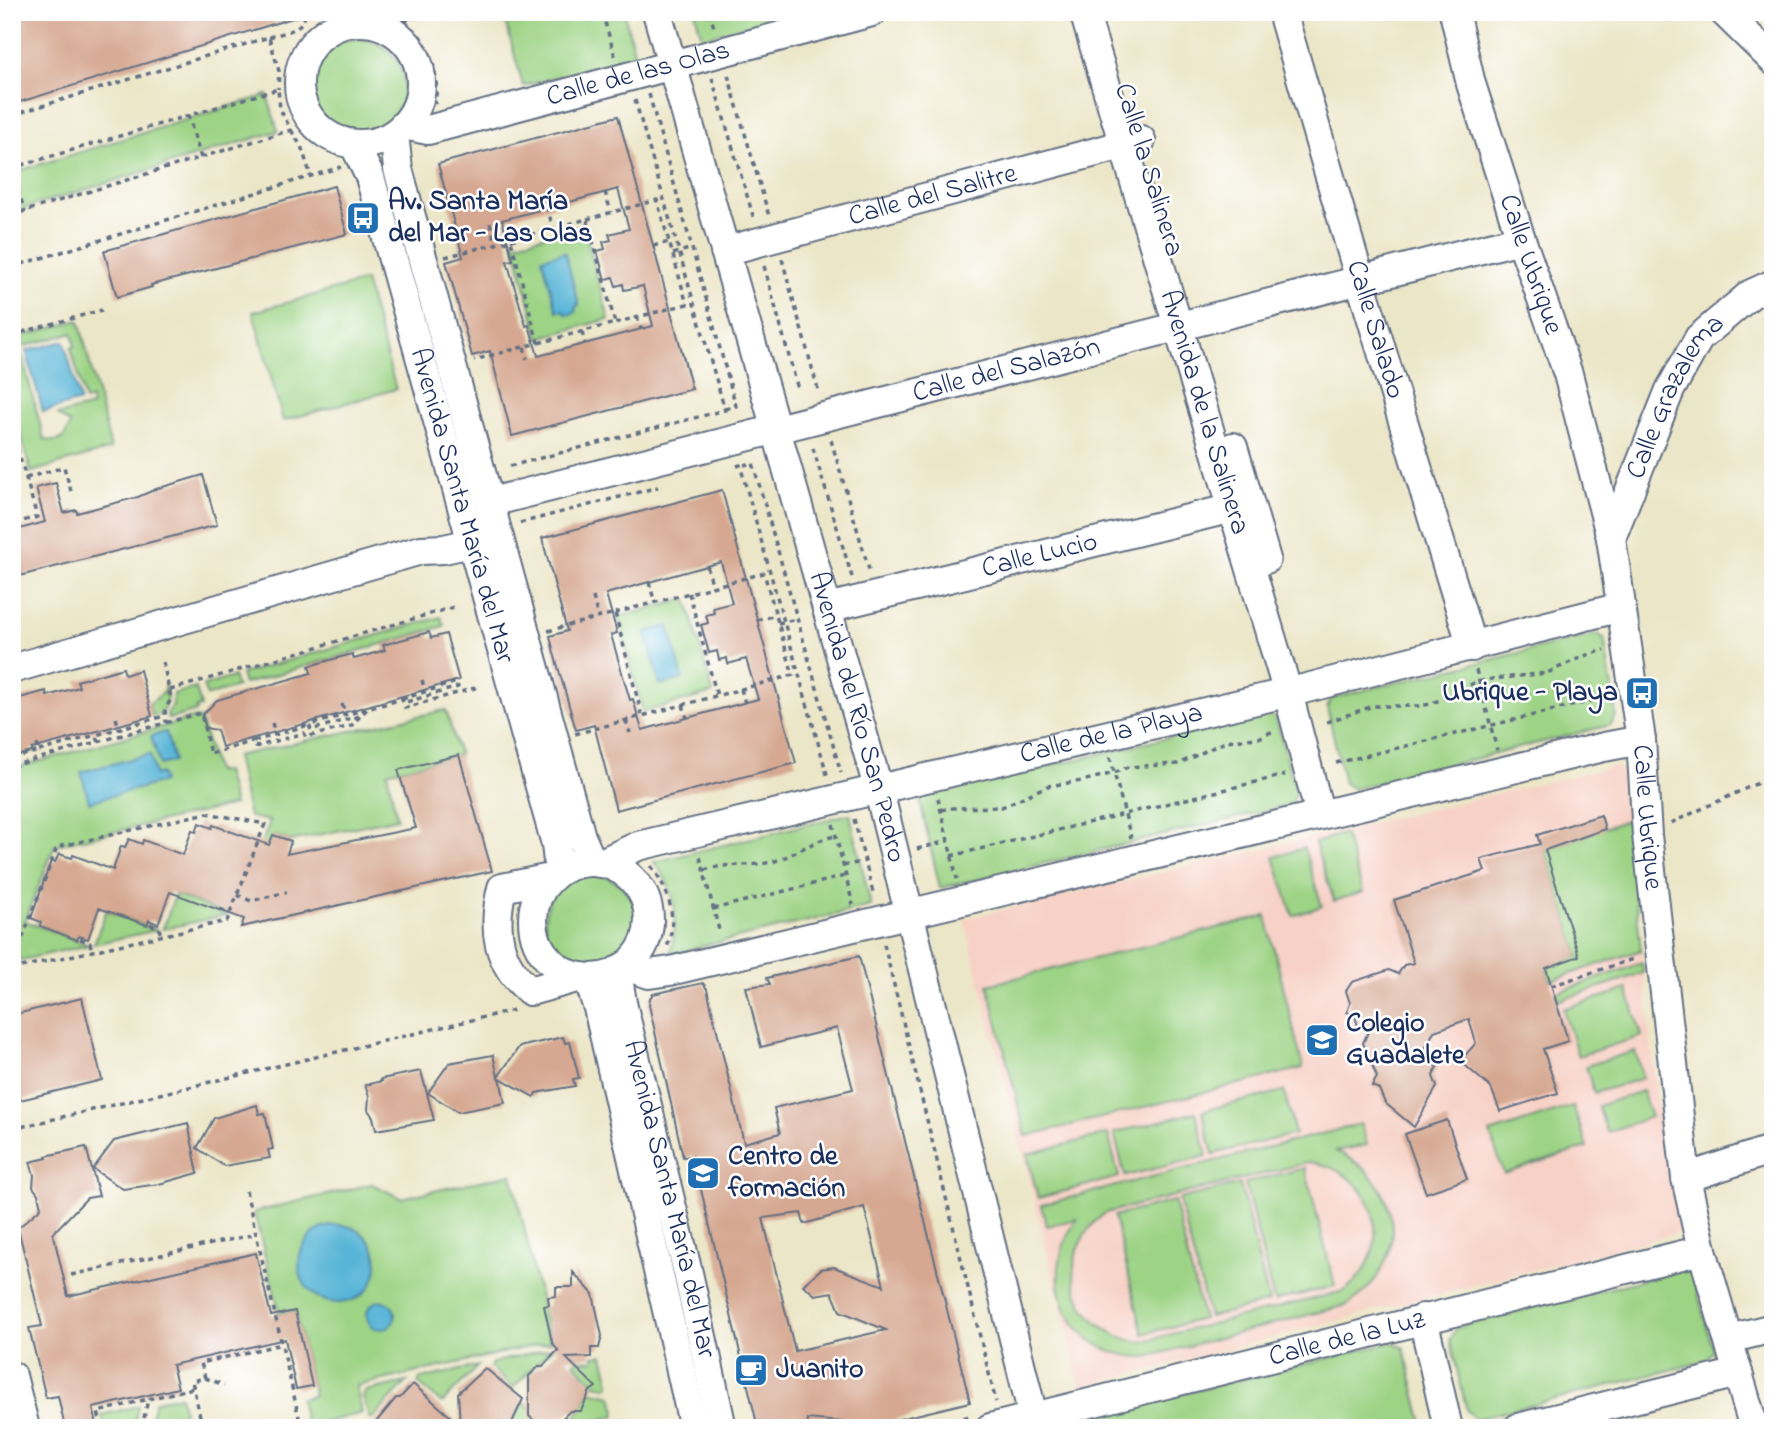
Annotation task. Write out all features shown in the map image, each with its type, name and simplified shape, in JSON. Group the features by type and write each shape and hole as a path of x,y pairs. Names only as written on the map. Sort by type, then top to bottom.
{"street":[{"name":"Avenida del Río San Pedro","path":"657,12 879,791 1034,1422"},
{"name":"Calle de las Olas","path":"399,129 428,130 627,84 672,66 872,12"},
{"name":"Avenida de la Salinera","path":"1084,12 1132,143 1296,691 1327,813"},
{"name":"Calle la Salinera","path":"1100,12 1132,143"},
{"name":"Calle Salado","path":"1282,12 1473,654"},
{"name":"Calle Ubrique","path":"1454,12 1471,84 1568,374 1611,538 1641,740 1647,835 1686,1178 1702,1250 1754,1428"},
{"path":"1724,12 1773,61"},
{"path":"374,18 402,39 414,54 420,72 421,91 415,109 399,129 353,155 343,142 325,133 311,120 302,104 298,85 301,66 309,48 326,22 344,24 374,18"},
{"name":"Avenida Santa María del Mar","path":"399,129 398,169 581,837 596,862"},
{"name":"Calle del Salitre","path":"725,251 774,231 1132,143"},
{"name":"Avenida Santa María del Mar","path":"353,155 370,177 556,844 555,874"},
{"name":"Calle del Salazón","path":"491,502 1521,239"},
{"name":"Calle Grazalema","path":"1611,538 1670,390 1699,338 1751,295 1773,284"},
{"name":"Calle Lucio","path":"827,608 1241,506"},
{"path":"12,669 421,550 471,544"},
{"name":"Calle de la Playa","path":"596,862 638,846 1296,691 1473,654 1621,607"},
{"path":"621,969 649,974 670,971 867,917 911,914 1641,740"},
{"path":"596,862 617,868 631,878 641,891 647,906 649,923 645,940 637,955 621,969 603,976 584,977 530,991 518,981 505,963 498,943 496,922 502,888 555,874 575,864 596,862"},
{"path":"555,874 541,890 534,904 535,936 541,950 552,962 565,972 584,977"},
{"name":"Avenida Santa María del Mar","path":"621,969 622,1003 688,1273 722,1428"},
{"name":"Avenida Santa María del Mar","path":"584,977 598,1008 694,1428"},
{"path":"1686,1178 1773,1149"},
{"name":"Calle de la Luz","path":"987,1417 1034,1422 1423,1318 1702,1250"},
{"path":"1423,1318 1447,1428"},
{"path":"1729,1339 1773,1328"},
{"path":"1518,1428 1612,1415 1738,1373"},
{"path":"12,1376 25,1428"}],"path":[{"path":"12,101 15,114 298,28 304,21 306,12"},
{"path":"374,18 401,12"},
{"path":"374,18 435,12"},
{"path":"619,12 602,14 627,84 725,410"},
{"path":"374,18 424,41 436,76 432,116 436,128"},
{"path":"269,37 279,71 280,109 301,146 311,177"},
{"path":"726,69 822,403"},
{"path":"711,73 757,229 774,231"},
{"path":"510,466 736,406 647,86 627,84"},
{"path":"25,212 12,169 278,89"},
{"path":"188,115 201,158"},
{"path":"12,215 291,130"},
{"path":"12,267 343,167 353,155"},
{"path":"605,192 611,212"},
{"path":"439,259 657,200 673,254 687,304 468,362"},
{"path":"547,207 554,228"},
{"path":"587,219 615,323"},
{"path":"491,223 496,244"},
{"path":"511,240 538,343"},
{"path":"653,246 669,242"},
{"path":"673,254 692,248"},
{"path":"764,266 798,389"},
{"path":"12,335 102,310"},
{"path":"637,317 641,329"},
{"path":"582,332 585,344"},
{"path":"524,347 527,359"},
{"path":"12,429 37,517 12,524"},
{"path":"830,438 872,578"},
{"path":"813,448 854,583"},
{"path":"732,467 753,463 843,779"},
{"path":"740,465 830,783"},
{"path":"26,478 64,467 71,491"},
{"path":"516,533 521,523 668,484"},
{"path":"707,566 713,587"},
{"path":"543,633 764,573 793,675 570,735"},
{"path":"649,582 655,603"},
{"path":"689,593 718,696"},
{"path":"593,597 598,618"},
{"path":"170,690 454,607"},
{"path":"615,613 642,716"},
{"path":"757,620 776,615"},
{"path":"778,623 797,618"},
{"path":"1329,733 1327,722 1341,719 1364,708 1431,704 1479,682 1547,674 1584,656 1608,649 1609,660"},
{"path":"1473,654 1498,754"},
{"path":"163,662 171,699 164,716 166,723"},
{"path":"422,680 425,691"},
{"path":"12,766 201,713 210,754 345,714 403,701 458,687 456,682 403,701"},
{"path":"403,701 405,708 478,687"},
{"path":"741,689 744,703"},
{"path":"1336,763 1614,695 1616,705"},
{"path":"341,704 345,714"},
{"path":"683,705 687,718"},
{"path":"254,741 255,747 304,733 306,737 351,726 368,709"},
{"path":"309,725 311,730 361,715"},
{"path":"12,758 164,716"},
{"path":"116,718 119,728"},
{"path":"626,720 630,733"},
{"path":"272,723 275,734"},
{"path":"941,810 1002,807 1047,786 1082,781 1128,767 1178,764 1220,744 1232,740 1259,738 1275,730"},
{"path":"96,735 99,742"},
{"path":"36,741 39,751"},
{"path":"1108,748 1132,844"},
{"path":"1334,753 1339,774"},
{"path":"951,856 1294,772"},
{"path":"1647,835 1773,776"},
{"path":"936,789 962,902"},
{"path":"852,810 867,917 861,941 882,936 987,1417 925,1428"},
{"path":"207,813 265,824 228,921 12,967 57,847 207,813"},
{"path":"831,815 845,876 867,917"},
{"path":"704,870 722,864 751,865 775,861 819,839 836,836"},
{"path":"638,846 641,856 659,877 671,909 672,930 663,958 667,958 670,971"},
{"path":"926,847 928,858"},
{"path":"698,848 722,942"},
{"path":"713,909 845,876"},
{"path":"237,895 251,901 287,892"},
{"path":"220,909 230,914"},
{"path":"150,924 159,928 161,936"},
{"path":"80,939 90,943 92,951"},
{"path":"1551,986 1642,957"},
{"path":"12,1129 519,1009"},
{"path":"246,1191 301,1426 296,1428"},
{"path":"71,1275 256,1234"},
{"path":"205,1378 201,1363 282,1344"},
{"path":"201,1422 192,1381 205,1378 224,1385"},
{"path":"102,1428 98,1412 193,1388"},
{"path":"142,1428 148,1399"},
{"path":"176,1428 201,1422 226,1421 255,1428"}],"shaded area":[{"name":"Colegio Guadalete","path":"1615,766 1622,771 1662,1146 1684,1231 1081,1387 964,919"}],"green space":[{"path":"503,12 624,12 635,56 523,86"},
{"path":"695,12 797,12 702,38"},
{"path":"357,39 375,43 390,53 400,68 404,86 400,104 390,119 375,129 357,133 339,129 324,119 314,104 310,86 314,68 324,53 339,43"},
{"path":"267,95 278,131 12,212 12,173"},
{"path":"583,225 609,319 539,338 514,244"},
{"path":"365,281 396,389 283,421 253,312"},
{"path":"79,320 111,449 31,472 12,403 12,359 22,356 44,439 61,439 70,424 58,415 92,406 91,399 85,401 71,348 75,346 72,333 21,347 19,337"},
{"path":"687,599 713,693 643,712 618,617"},
{"path":"441,617 444,626 244,684 241,674"},
{"path":"1598,634 1604,638 1616,715 1611,725 1353,789 1344,783 1327,707 1332,698"},
{"path":"233,677 237,687 207,696 203,686"},
{"path":"165,685 167,698 162,714 152,716 149,704 163,693"},
{"path":"196,688 201,707 196,708 197,711 168,719 167,714 173,705 173,694"},
{"path":"446,710 459,755 387,772 397,818 291,841 273,835 244,891 270,821 249,817 236,756"},
{"path":"1268,714 1276,719 1296,794 1290,805 940,888 919,797"},
{"path":"193,718 200,719 216,772 225,771 234,805 55,845 25,921 89,945 12,962 12,769"},
{"path":"850,814 871,906 670,954 675,929 674,906 668,884 654,862"},
{"path":"1627,820 1641,950 1550,981 1546,968 1579,956 1545,850"},
{"path":"1344,833 1363,892 1334,901 1315,843"},
{"path":"1304,848 1322,906 1293,916 1274,857"},
{"path":"582,875 600,875 617,882 630,895 637,912 637,930 630,947 617,960 600,967 582,967 565,960 552,947 545,930 545,912 552,895 565,882"},
{"path":"175,895 180,896 227,915 163,929"},
{"path":"106,911 157,930 94,944"},
{"path":"1266,916 1303,1068 1026,1136 988,985"},
{"path":"1642,963 1643,973 1558,1001 1556,993"},
{"path":"1627,989 1642,1036 1578,1056 1563,1009"},
{"path":"1635,1051 1643,1078 1594,1093 1586,1066"},
{"path":"1284,1091 1295,1134 1213,1154 1202,1111"},
{"path":"1642,1091 1651,1117 1607,1132 1598,1106"},
{"path":"1573,1106 1587,1147 1504,1174 1490,1133"},
{"path":"1196,1112 1207,1156 1125,1176 1114,1133"},
{"path":"1361,1124 1367,1145 1336,1151 1359,1165 1376,1183 1387,1203 1392,1225 1390,1247 1382,1268 1368,1288 1347,1305 1146,1357 1119,1354 1096,1344 1079,1329 1066,1311 1060,1289 1059,1266 1065,1242 1077,1219 1047,1226 1041,1205","holes":["1310,1162 1333,1168 1352,1180 1365,1196 1373,1214 1375,1235 1371,1255 1361,1274 1344,1291 1140,1342 1117,1335 1098,1324 1085,1308 1076,1290 1074,1270 1078,1249 1088,1230 1105,1213"]},
{"path":"1108,1134 1119,1177 1038,1198 1027,1154"},
{"path":"1305,1168 1335,1286 1274,1301 1245,1183"},
{"path":"512,1174 550,1342 356,1386 362,1413 306,1427 300,1399 314,1395 295,1311 280,1314 254,1212 372,1184 401,1198"},
{"path":"1240,1184 1269,1302 1209,1317 1179,1199"},
{"path":"1174,1201 1203,1319 1143,1334 1114,1216"},
{"path":"1682,1270 1693,1275 1713,1350 1706,1361 1476,1419 1467,1411 1450,1340 1457,1327"},
{"path":"1393,1342 1404,1348 1423,1424 1420,1428 1075,1428 1074,1421"},
{"path":"552,1348 513,1388 490,1367 492,1363"},
{"path":"603,1355 610,1383 607,1387 596,1384 574,1363 576,1360 594,1361 594,1356"},
{"path":"478,1366 442,1403 418,1383 420,1379"},
{"path":"407,1382 372,1419 369,1418 363,1396 366,1391"},
{"path":"590,1391 612,1396 616,1411 614,1417 569,1427 567,1424 581,1411"},
{"path":"180,1396 186,1422 165,1428 149,1425 155,1401"},
{"path":"524,1403 536,1415 534,1421 539,1428 509,1428 519,1408"},
{"path":"138,1406 134,1428 105,1428 102,1415"}],"water":[{"path":"565,252 579,305 576,306 575,313 567,315 563,310 557,311 542,258"},
{"path":"64,341 80,401 43,412 26,351"},
{"path":"669,626 683,679 660,685 646,632"},
{"path":"166,732 174,761 160,765 151,736"},
{"path":"150,754 155,775 161,773 163,782 89,802 81,772"},
{"path":"338,1225 353,1228 366,1236 374,1249 377,1264 374,1279 366,1292 353,1300 338,1303 323,1300 310,1292 302,1279 299,1264 302,1249 310,1236 323,1228"},
{"path":"381,1301 391,1305 395,1315 391,1325 381,1329 371,1325 367,1315 371,1305"}],"building":[{"path":"12,12 298,12 299,16 20,102 12,97"},
{"path":"618,116 692,389 512,436 490,351 472,356 446,262 463,257 438,164","holes":["618,189 629,229 609,234 611,240 603,242 605,249 597,251 605,280 613,277 616,286 623,284 624,290 643,286 653,326 538,356 529,325 526,326 507,261 513,260 502,220"]},
{"path":"334,186 347,234 151,285 152,287 117,297 104,251"},
{"path":"203,475 217,525 12,578 12,531 45,522 36,488 56,483 64,513 76,510 77,513 138,497"},
{"path":"722,490 796,763 616,810 594,725 576,730 554,653 550,636 567,631 542,538","holes":["721,562 732,603 713,608 714,613 706,615 708,623 701,625 709,653 717,651 719,660 727,658 728,664 746,659 758,699 642,730 633,699 630,700 611,635 617,633 606,594"]},
{"path":"429,632 431,638 446,634 459,680 222,747 217,730 206,728 202,715 217,700 311,673 309,666 352,654 354,659 385,650 383,645"},
{"path":"123,668 125,675 140,670 152,716 12,757 12,700 46,691 47,696 79,687 77,681"},
{"path":"459,755 492,871 241,927 244,919 170,892 158,924 149,920 147,925 99,908 88,939 79,936 77,940 40,926 41,922 31,918 51,861 55,862 59,854 72,858 73,855 113,870 121,846 125,847 129,839 142,844 143,840 183,855 192,830 196,832 199,823 212,828 213,825 269,845 273,835 291,841 287,854 416,828 398,770"},
{"path":"1601,815 1605,829 1545,850 1579,956 1546,968 1568,1041 1543,1049 1558,1093 1500,1111 1491,1088 1460,1061 1476,1043 1469,1019 1434,1031 1421,1057 1438,1066 1433,1076 1437,1087 1414,1127 1385,1103 1379,1089 1372,1086 1377,1077 1363,1043 1368,1032 1358,1026 1355,1016 1347,1012 1350,1003 1346,991 1352,982 1389,970 1398,974 1404,965 1414,963 1394,900 1485,871 1481,859 1540,844 1537,835"},
{"path":"859,956 970,1402 862,1428 842,1428 841,1422 807,1419 809,1428 758,1428 693,1156 683,1157 649,1005 653,994 703,983 707,989 744,1143 780,1133 774,1108 853,1089 837,1028 761,1047 746,987 770,984 767,978","holes":["864,1207 884,1286 834,1267 821,1269 803,1285 815,1295 832,1292 840,1311 886,1330 795,1351 763,1218 801,1213 804,1224"]},
{"path":"82,998 102,1080 12,1102 12,1015"},
{"path":"563,1037 565,1043 570,1042 579,1078 573,1079 575,1086 536,1093 534,1097 500,1078 505,1103 458,1112 428,1093 449,1063 493,1055 498,1077 519,1047"},
{"path":"421,1071 434,1120 376,1130 368,1110 369,1097 365,1085"},
{"path":"257,1105 259,1114 265,1113 273,1149 268,1150 270,1158 224,1166 197,1148 214,1118"},
{"path":"1447,1120 1467,1179 1426,1193 1405,1134"},
{"path":"188,1123 198,1173 159,1184 123,1189 93,1169 114,1141"},
{"path":"86,1147 99,1196 87,1198 53,1233 68,1296 256,1253 271,1316 295,1311 312,1386 296,1389 285,1339 172,1365 178,1388 93,1408 98,1428 65,1428 58,1396 46,1398 29,1328 42,1326 18,1228 41,1208 38,1194 33,1187 34,1175 30,1162"},
{"path":"573,1272 593,1294 602,1336 599,1348 591,1348 591,1357 566,1358 596,1387 590,1391 581,1411 570,1411 552,1428 542,1428 529,1416 529,1376 558,1350 552,1342 544,1306 549,1305 548,1297 556,1296 556,1287 573,1287"},
{"path":"485,1368 523,1399 510,1427 371,1428 396,1398 400,1398 413,1384 460,1425 458,1393"}],"place":[{"name":"Av. Santa María del Mar - Las Olas","path":"363,218"},
{"name":"Ubrique - Playa","path":"1642,693"},
{"name":"Colegio Guadalete","path":"1322,1040"},
{"name":"Centro de formación","path":"703,1173"},
{"name":"Juanito","path":"751,1370"}]}
